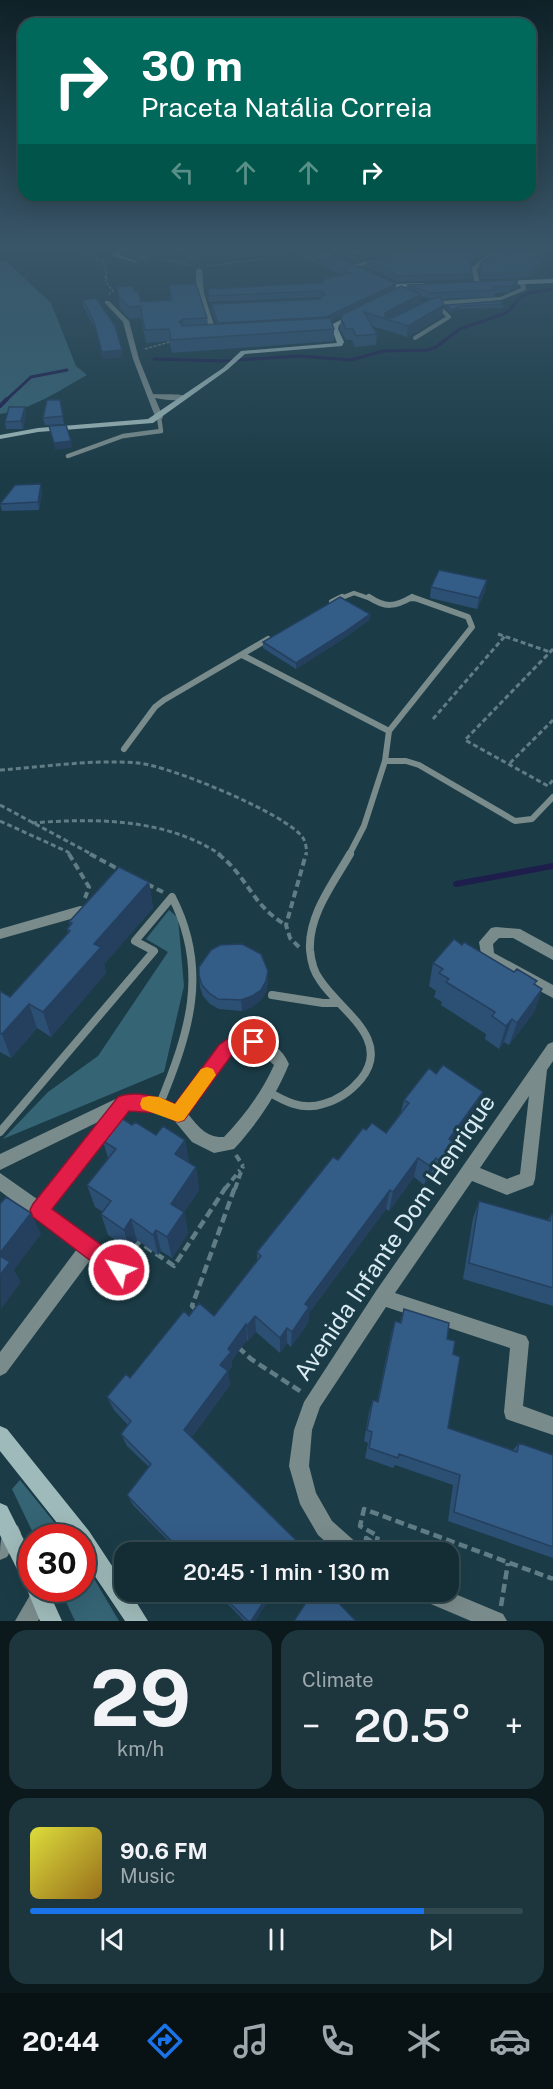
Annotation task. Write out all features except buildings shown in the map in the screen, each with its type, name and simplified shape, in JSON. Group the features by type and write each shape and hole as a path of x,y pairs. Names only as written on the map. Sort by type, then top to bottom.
{"street":[{"path":"127,324 149,395 159,417"},
{"path":"205,334 219,333 210,324"},
{"path":"0,437 38,430 143,422 159,417 233,363 239,356 250,351 340,345 341,342 335,329 336,324 326,327"},
{"path":"149,395 167,398 185,396"},
{"path":"0,934 80,911"},
{"path":"553,954 515,933 496,932 486,942 487,956 553,992"},
{"path":"0,1162 124,1102 159,1106 178,1114 198,1137 214,1145 228,1144 238,1134 277,1077 282,1064 276,1055 266,1048 243,1041 234,1043 225,1051 178,1114"},
{"name":"Avenida Infante Dom Henrique","path":"349,1542 325,1528 307,1497 299,1466 303,1430 313,1402 382,1297 546,1066 553,1049"},
{"path":"469,1172 507,1187 527,1179 546,1066"},
{"path":"39,1210 124,1102"},
{"path":"0,1181 119,1270"},
{"path":"0,1367 89,1248"},
{"path":"382,1297 520,1342 513,1412 553,1426"},
{"path":"0,1436 71,1524"},
{"path":"0,1513 5,1541 18,1561"},
{"path":"96,1559 137,1621"},
{"path":"26,1621 32,1602"},
{"path":"42,1602 51,1621"},
{"path":"455,1602 498,1617"}],"lane":[{"path":"415,338 437,324"},
{"path":"68,456 93,450 118,437 161,431 159,417"},
{"path":"267,1091 292,1105 317,1106 342,1096 354,1087 368,1069 370,1046 361,1026 317,980 310,946 319,910 364,828 385,761 386,740 390,731 472,627 468,617 412,597 396,606 386,605 355,592 347,593 328,604"},
{"path":"124,749 155,707 164,700 271,638"},
{"path":"242,655 390,731"},
{"path":"385,761 406,761 419,765 515,821 524,823 534,819 553,798"},
{"path":"0,1132 154,951 135,941 172,897 189,929 192,950 190,1007 176,1067 159,1106"},
{"path":"272,995 323,1003 338,1003"}],"path":[{"path":"134,349 148,349 176,340"},
{"path":"498,634 552,650 465,740 548,786 553,780"},
{"path":"433,719 505,636"},
{"path":"509,763 553,720"},
{"path":"0,770 116,762 140,764 180,774 279,818 303,837 307,850 286,925 290,938 312,962"},
{"path":"0,805 122,871"},
{"path":"32,823 107,819 137,822 175,834 222,856 239,875 259,906 270,917 286,925"},
{"path":"0,821 68,852 88,887 80,911"},
{"path":"142,882 172,897"},
{"path":"132,1251 139,1242 174,1266 221,1194 243,1166 192,1306 199,1313"},
{"path":"242,1341 238,1347 251,1359 293,1385 313,1402"},
{"path":"376,1542 378,1536 360,1526 364,1509 452,1542"},
{"path":"459,1545 553,1579"},
{"path":"498,1617 508,1563"}],"shaded area":[{"path":"0,324 59,324 76,366 87,375 34,404 0,414"},
{"path":"169,910 178,918 184,986 164,1072 3,1139 48,1092 98,1056 168,952 146,939"},
{"path":"20,1480 56,1524 29,1524 12,1489"},
{"path":"96,1582 119,1621 75,1621 66,1602 96,1602"}],"waterway":[{"path":"154,359 222,361 299,356 351,360 383,351 428,350 436,347 460,329 475,324"},
{"path":"5,401 31,377 67,370"},
{"path":"0,406 5,401"},
{"path":"456,884 553,866"}],"slow traffic":[{"path":"149,1104 178,1114 207,1075"}],"route":[{"path":"119,1270 39,1210 124,1102 142,1102 178,1114 225,1051 234,1043 254,1042"}]}
